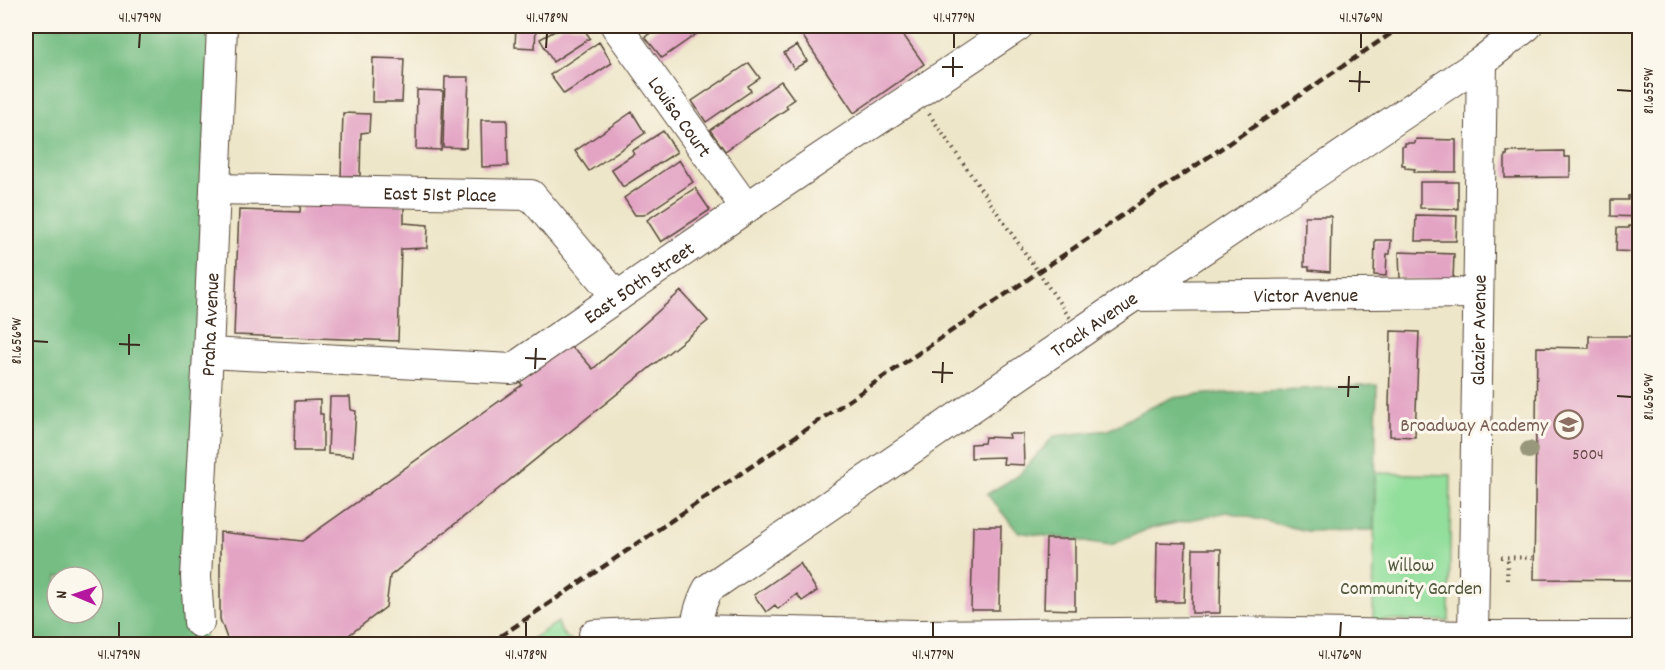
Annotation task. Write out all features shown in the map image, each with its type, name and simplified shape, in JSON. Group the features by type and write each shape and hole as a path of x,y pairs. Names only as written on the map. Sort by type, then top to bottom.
{"street":[{"name":"Praha Avenue","path":"199,622 196,577 222,26"},
{"name":"Louisa Court","path":"616,26 746,208"},
{"name":"East 50th Street","path":"208,353 512,369 746,208 1018,26"},
{"name":"Track Avenue","path":"695,638 702,601 708,589 1134,296 1482,61 1527,26"},
{"name":"Glazier Avenue","path":"1473,636 1482,61"},
{"name":"East 51st Place","path":"215,189 531,195 617,297"},
{"name":"Victor Avenue","path":"1134,296 1478,293"},
{"path":"594,635 917,640 1227,632 1640,636"}],"path":[{"path":"929,114 1072,321"},
{"path":"1491,557 1534,558"},
{"path":"1507,579 1508,557"}],"green space":[{"path":"26,26 222,26 199,622 208,644 26,644"},
{"path":"1377,385 1374,530 1307,531 1227,512 1148,529 1111,545 1018,532 987,494 1019,475 1054,436 1109,430 1171,398"},
{"name":"Willow Community Garden","path":"1375,473 1451,475 1449,621 1373,620"},
{"path":"558,622 562,632 571,640 568,644 524,644"}],"building":[{"path":"516,26 536,26 535,48 515,47"},
{"path":"564,26 582,26 590,38 553,62 540,39"},
{"path":"660,26 708,26 662,58 645,37"},
{"path":"796,26 897,26 924,64 854,113"},
{"path":"599,42 612,63 564,94 550,75"},
{"path":"797,45 807,61 794,69 784,53"},
{"path":"373,58 404,59 402,102 372,102"},
{"path":"749,63 760,78 748,86 751,91 706,122 692,101"},
{"path":"445,77 469,77 466,148 443,147"},
{"path":"781,81 794,99 786,105 788,108 725,151 710,130"},
{"path":"417,90 443,91 441,150 416,149"},
{"path":"632,112 645,133 589,171 575,151"},
{"path":"343,113 370,114 369,132 361,133 360,176 341,176"},
{"path":"481,120 507,120 508,166 482,167"},
{"path":"663,131 677,152 623,187 611,169 634,154 632,151"},
{"path":"1416,139 1456,140 1456,172 1414,172 1415,169 1405,168 1405,165 1402,165 1402,146 1405,146 1405,143 1415,143"},
{"path":"1564,151 1564,157 1570,157 1570,177 1505,178 1507,152"},
{"path":"679,160 693,182 644,215 635,215 624,198"},
{"path":"1420,182 1458,182 1458,209 1420,208"},
{"path":"695,188 710,210 661,242 647,220"},
{"path":"1640,195 1640,217 1611,216 1611,200 1628,200 1628,196"},
{"path":"301,199 404,204 404,223 428,225 427,248 401,249 398,341 234,335 239,210 300,212"},
{"path":"1416,215 1457,216 1456,241 1415,241"},
{"path":"1305,216 1331,216 1330,272 1309,270 1309,267 1304,267"},
{"path":"1629,226 1640,227 1640,252 1616,251 1617,228 1629,228"},
{"path":"1375,240 1391,240 1390,254 1387,254 1386,276 1374,275"},
{"path":"1399,252 1454,254 1453,281 1400,279"},
{"path":"681,291 708,321 390,576 386,607 337,644 328,644 313,638 304,644 229,644 220,619 220,532 302,541 522,385 517,377 564,343 578,352 593,369"},
{"path":"1391,331 1419,332 1415,437 1390,436"},
{"path":"1589,336 1640,336 1640,580 1534,579 1537,347 1589,348"},
{"path":"330,397 350,397 351,410 356,411 353,456 328,454"},
{"path":"320,400 320,414 323,414 323,451 294,451 295,401"},
{"path":"1009,434 1023,434 1024,465 1003,464 1004,457 971,458 971,444 984,443 985,437 1010,438"},
{"path":"973,526 1001,526 999,610 971,610"},
{"path":"1046,539 1075,539 1075,610 1044,609"},
{"path":"1157,542 1186,543 1184,602 1156,602"},
{"path":"1193,549 1221,549 1220,613 1192,613"},
{"path":"800,563 817,591 802,601 797,594 778,609 775,605 766,612 754,595"}],"railway":[{"path":"489,644 1402,26"}],"place":[{"name":"Broadway Academy","path":"1569,424"}]}
